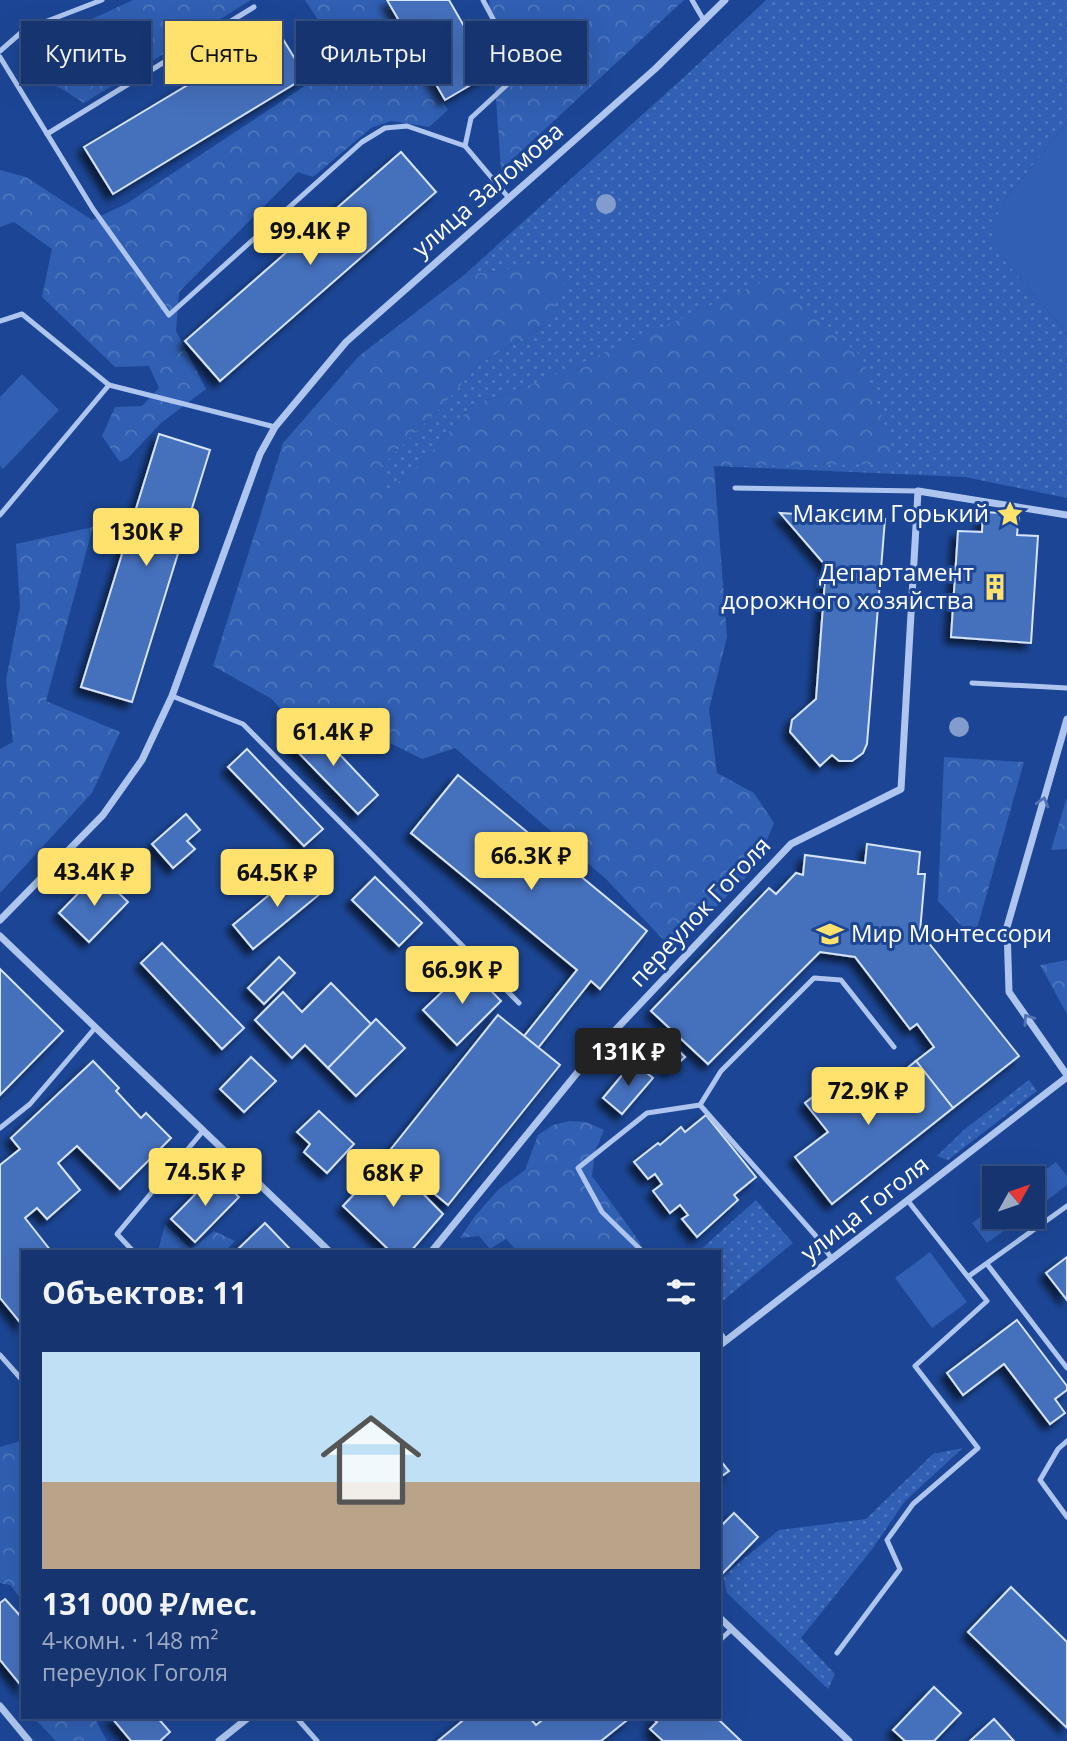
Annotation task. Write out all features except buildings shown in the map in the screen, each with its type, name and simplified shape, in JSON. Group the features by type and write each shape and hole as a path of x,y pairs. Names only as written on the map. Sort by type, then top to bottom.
{"street":[{"name":"улица Заломова","path":"0,920 103,815 142,760 172,696 260,454 275,427 346,342 655,69 724,0"},
{"path":"918,491 1067,515"},
{"name":"переулок Гоголя","path":"433,1250 590,1057 791,844 901,789 918,491"},
{"path":"1067,719 1007,927 1009,992 1067,1076"},
{"path":"0,936 328,1250"},
{"name":"улица Гоголя","path":"721,1345 1067,1076"},
{"path":"721,1619 849,1741"},
{"path":"0,1706 29,1741"},
{"path":"219,1741 246,1719"}],"lane":[{"path":"0,51 24,30 102,0"},
{"path":"465,146 471,118 511,81 517,66 483,0"},
{"path":"692,0 703,19"},
{"path":"47,134 254,7"},
{"path":"0,57 93,209 169,315 362,142 385,128 407,126 465,146 509,197"},
{"path":"0,321 22,314 109,385 275,427"},
{"path":"0,515 109,385"},
{"path":"735,488 918,491"},
{"path":"972,682 1067,688"},
{"path":"172,696 243,724 519,1003"},
{"path":"641,1250 601,1212 578,1168 647,1113 700,1105 721,1072 814,978 841,979 894,1047"},
{"path":"0,1128 30,1104 95,1028"},
{"path":"700,1105 815,1235 832,1259"},
{"path":"132,1250 117,1234 203,1131"},
{"path":"837,1653 900,1569 887,1539 913,1504 978,1448 915,1366 987,1301 908,1201"},
{"path":"969,1276 1067,1206"},
{"path":"987,1264 1067,1368"},
{"path":"721,1334 726,1341"},
{"path":"0,1355 21,1379"},
{"path":"1067,1441 1058,1449 1040,1479 1067,1517"},
{"path":"721,1639 732,1629"},
{"path":"298,1719 317,1741"}],"green space":[{"path":"133,0 251,0 217,21 165,21 165,53 151,62 151,21 88,21"},
{"path":"305,0 385,0 397,21 319,21"},
{"path":"489,0 684,0 501,170 495,84 587,84 587,21 490,21"},
{"path":"766,0 1067,0 1067,122 1003,203 1001,256 1067,334 1067,498 965,477 714,466 898,463 541,381 472,405 425,459 388,492 379,468 444,404 479,364 547,324 517,268 464,275"},
{"path":"54,84 115,84 84,103"},
{"path":"308,84 433,84 448,110 429,127 391,121 371,128 313,177 298,172 179,292 176,331 206,389 161,423 128,458 120,462 102,436 115,407 142,406 159,388 149,366 115,367 42,297 52,249 14,222 0,227 0,170 26,177 92,220 126,204"},
{"path":"1067,122 1067,334 1001,256 994,235 996,218 1003,203"},
{"path":"517,268 553,268 566,280 547,324 479,364 444,404 379,468 388,491 425,459 472,405 541,381 771,278 862,357 898,464 714,466 727,637 709,709 717,773 754,793 774,823 756,867 673,950 606,879 455,748 422,759 331,714 292,723 272,699 213,666 283,443 359,356 464,275"},
{"path":"22,374 59,410 3,469 0,466 0,397"},
{"path":"93,527 46,701 120,732 92,793 0,893 0,749 13,742 6,680 20,607 16,544"},
{"path":"944,757 1024,762 974,939 938,901"},
{"path":"1067,797 1067,849 1051,850"},
{"path":"1067,960 1067,1014 1040,965"},
{"path":"1029,1080 1037,1091 948,1160 937,1156 966,1128"},
{"path":"569,1121 586,1122 604,1130 595,1151 592,1176 641,1244 631,1250 516,1250 506,1239 490,1249 479,1236 460,1238 499,1189 525,1170 538,1135 553,1125"},
{"path":"1056,1162 1067,1176 1067,1185 1045,1202 1045,1170"},
{"path":"756,1200 793,1243 721,1302 721,1250 700,1250"},
{"path":"982,1216 982,1229 1007,1229 987,1243 972,1223"},
{"path":"165,1224 191,1249 214,1231 235,1241 226,1250 158,1250"},
{"path":"930,1252 967,1302 932,1328 895,1278"},
{"path":"21,1441 21,1599 10,1585 0,1583 0,1447"},
{"path":"963,1448 905,1501 873,1548 801,1638 835,1674 828,1689 727,1593 723,1576 779,1530 866,1519 933,1454"},
{"path":"35,1719 95,1719 107,1741 56,1741"}],"place":[{"name":"Максим Горький","path":"1010,514"},
{"name":"Департамент дорожного хозяйства","path":"995,587"},
{"name":"Мир Монтессори","path":"830,934"}]}
